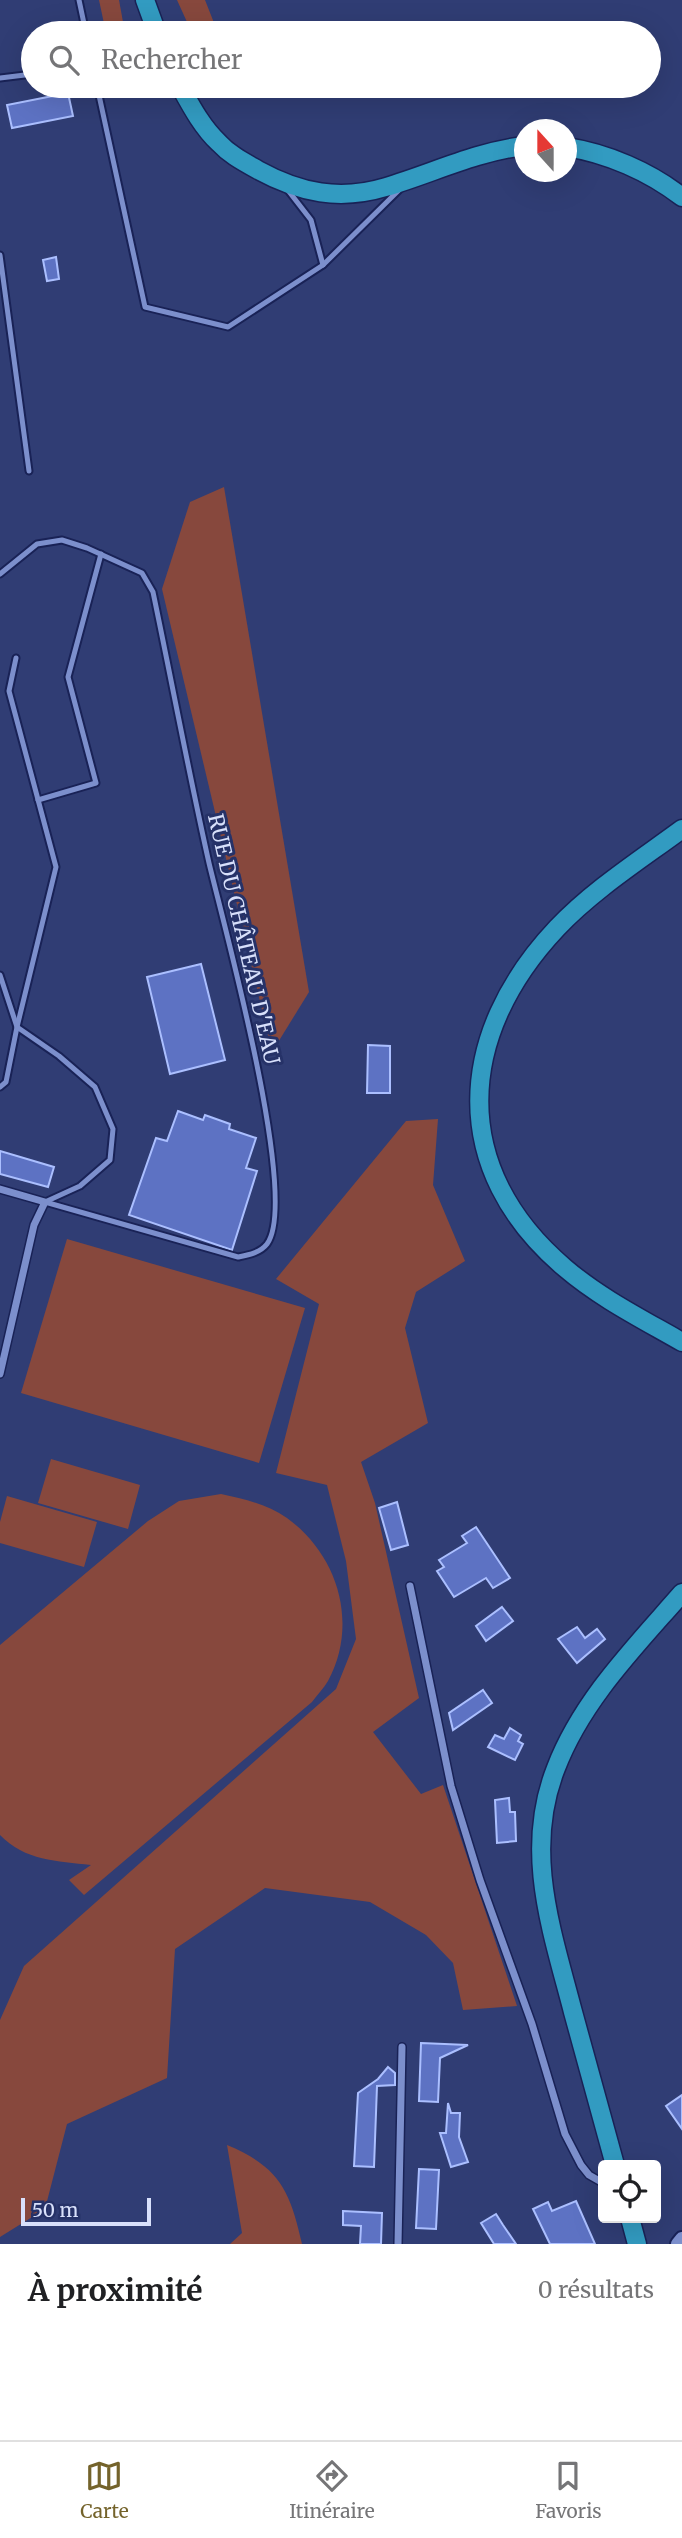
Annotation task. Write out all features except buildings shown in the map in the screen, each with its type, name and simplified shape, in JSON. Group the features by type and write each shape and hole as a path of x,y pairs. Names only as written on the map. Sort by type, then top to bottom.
{"main road":[{"path":"145,0 153,21"},
{"path":"187,98 202,124 231,155 284,184 315,192 358,193 410,179 473,156 514,148"},
{"path":"577,149 598,154 627,166 667,185 682,197"},
{"path":"682,829 596,893 558,927 531,958 502,1004 494,1023 482,1063 478,1097 480,1126 489,1159 500,1186 530,1234 566,1269 591,1288 682,1342"},
{"path":"614,2160 545,1906 541,1851 544,1810 556,1767 585,1710 616,1668 682,1592"},
{"path":"678,2244 682,2239"}],"street":[{"path":"0,1189 45,1202 34,1225 0,1374"},
{"path":"410,1586 452,1786 480,1880 532,2024 565,2134 581,2165 589,2175 598,2180"},
{"path":"398,2244 402,2047"}],"lane":[{"path":"79,0 83,21"},
{"path":"0,78 21,75"},
{"path":"100,98 145,307 228,327 323,265 410,179"},
{"path":"284,184 311,220 323,265"},
{"path":"0,255 4,307 29,471"},
{"name":"RUE DU CHÂTEAU D'EAU","path":"0,574 37,544 62,540 142,573 153,592 209,862 258,1064 275,1192 273,1222 267,1244 253,1254 238,1257 45,1202"},
{"path":"38,800 96,783 68,677 101,554"},
{"path":"0,1087 6,1083 56,867 9,691 16,658"},
{"path":"0,975 17,1027 59,1056 95,1087 113,1129 110,1160 80,1186 45,1202"}],"shaded area":[{"path":"99,0 119,0 123,21 103,21"},
{"path":"177,0 205,0 213,21 187,21"},
{"path":"224,487 309,992 272,1052 162,589 190,502"},
{"path":"438,1119 433,1185 465,1261 416,1292 405,1328 428,1423 361,1462 375,1503 419,1698 373,1732 421,1794 443,1785 517,2006 463,2010 453,1963 426,1935 370,1902 265,1888 175,1949 167,2078 67,2124 45,2209 0,2237 0,2020 24,1966 336,1689 356,1639 346,1561 327,1485 276,1473 319,1304 276,1279 406,1121"},
{"path":"67,1239 305,1308 259,1463 21,1393"},
{"path":"51,1459 140,1485 128,1529 38,1503"},
{"path":"221,1494 279,1513 305,1533 319,1551 331,1571 342,1614 342,1636 337,1659 328,1681 312,1702 84,1895 69,1880 91,1865 54,1861 31,1855 10,1844 0,1835 0,1645 148,1521 179,1501"},
{"path":"7,1496 97,1522 84,1567 0,1543 0,1522"},
{"path":"227,2145 259,2162 280,2183 293,2209 302,2244 230,2244 242,2233"}]}
